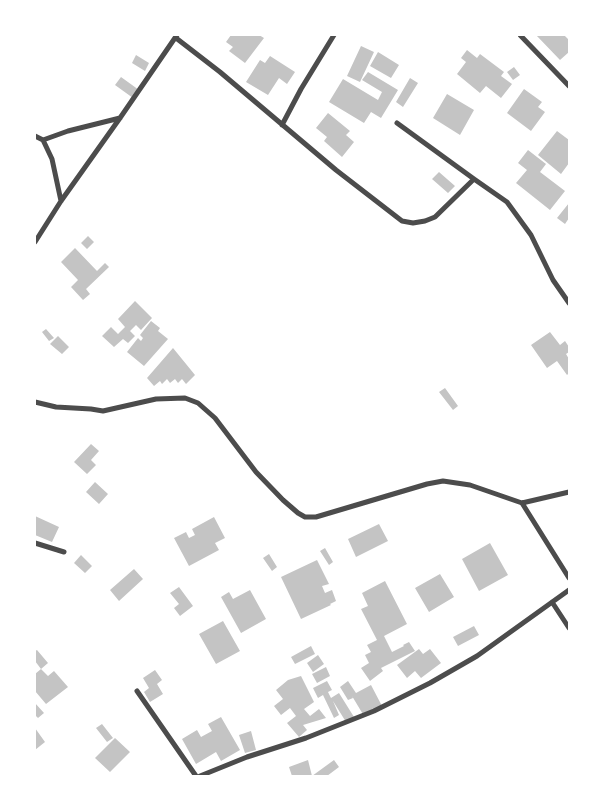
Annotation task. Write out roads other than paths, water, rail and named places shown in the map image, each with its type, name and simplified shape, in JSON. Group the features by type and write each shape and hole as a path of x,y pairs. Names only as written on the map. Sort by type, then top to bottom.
{"street":[{"path":"282,125 301,89 334,35"},
{"path":"520,35 569,86"},
{"path":"35,242 176,37 336,170 402,221 413,223 435,217 474,179"},
{"path":"42,140 68,131 120,118"},
{"path":"397,123 507,202 531,235 554,280 569,303"},
{"path":"35,136 42,140 52,159 62,201"},
{"path":"35,402 56,407 103,411 156,400 185,398 198,403 215,418 256,472 283,500 298,513 305,516 316,517 443,481 470,485 522,503 569,492"},
{"path":"522,503 569,578"},
{"path":"35,543 64,552"},
{"path":"200,776 374,711 430,683 477,656 569,590"},
{"path":"552,602 569,628"},
{"path":"138,691 196,776"}]}
